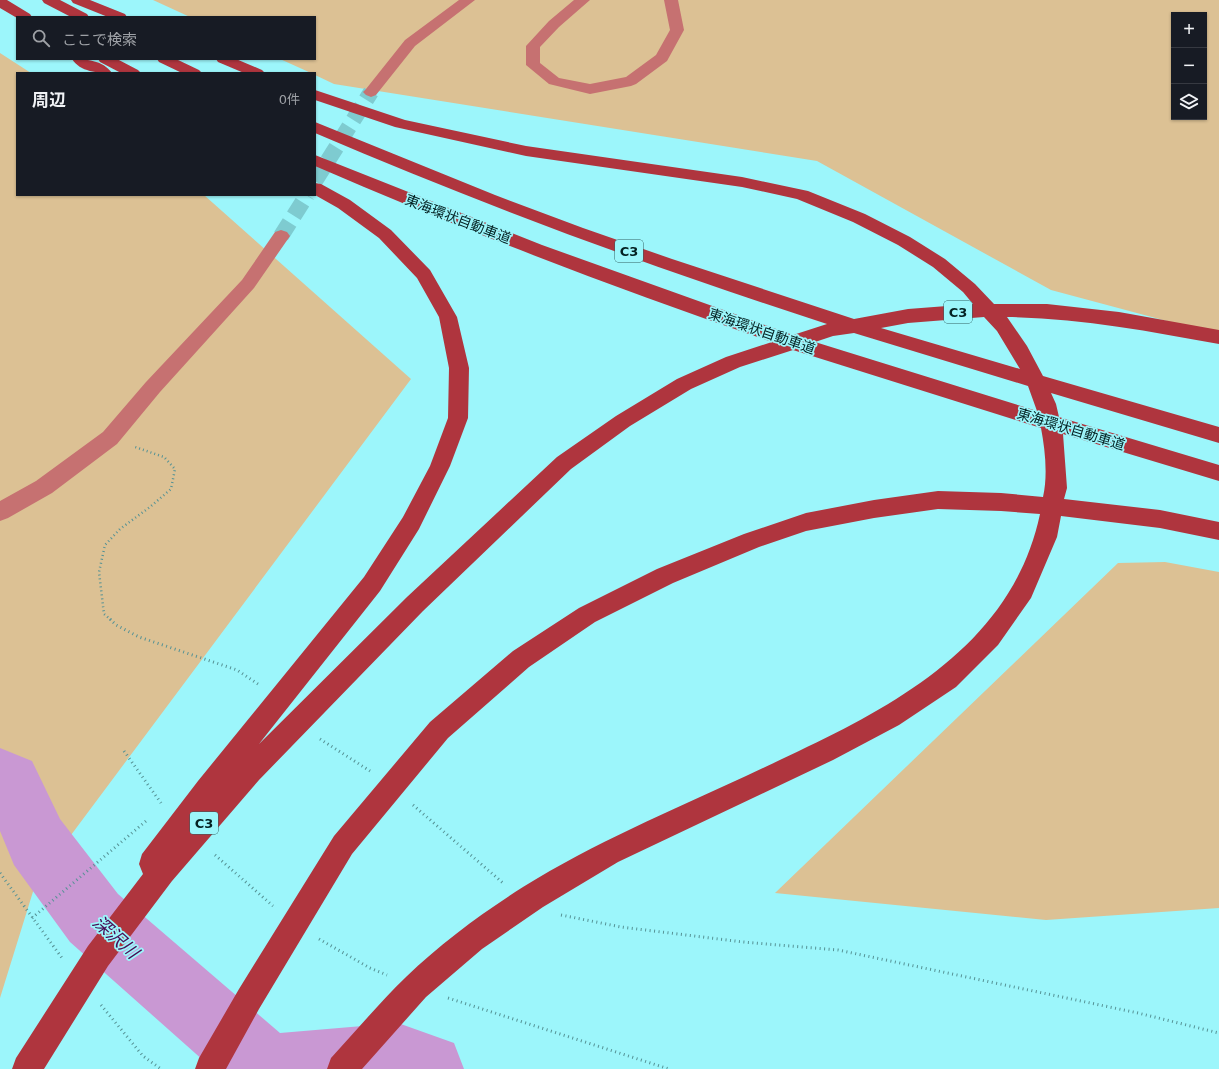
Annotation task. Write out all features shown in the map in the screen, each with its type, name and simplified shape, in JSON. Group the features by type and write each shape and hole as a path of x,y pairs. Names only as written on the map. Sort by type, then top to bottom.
{"highway":[{"path":"49,0 80,16"},
{"path":"78,0 118,16"},
{"path":"0,2 23,16"},
{"path":"0,12 16,21"},
{"path":"81,60 102,72"},
{"path":"107,60 131,72"},
{"path":"166,60 192,72"},
{"path":"225,60 255,72"},
{"path":"316,95 401,124 526,151 742,182 802,195 859,218 904,241 939,263 969,288 1004,326 1033,375 1046,404 1054,442 1056,488 1046,537 1023,591 990,638 947,679 890,717 824,752 609,853 533,897 472,939 416,987 342,1069"},
{"name":"C3","path":"316,127 486,198 614,246 833,320 1219,435"},
{"name":"東海環状自動車道","path":"316,160 407,200 672,299 808,347 914,381 1219,473"},
{"name":"C3","path":"27,1069 98,956 159,853 207,790 372,584 411,523 440,466 458,418 459,368 448,317 424,274 385,234 344,204 316,189"},
{"name":"C3","path":"98,956 162,871 250,771 416,604 564,464 623,420 684,384 733,362 831,330 908,316 980,310 1047,311 1119,319 1219,337"},
{"path":"210,1069 249,999 343,845 439,730 521,659 594,612 665,576 752,540 806,522 874,509 938,500 1001,502 1160,519 1219,531"}],"street":[{"path":"371,92 410,43 468,0"},
{"path":"583,0 554,24 533,46 533,65 554,81 590,89 631,81 662,58 677,30 671,0"},
{"path":"0,512 44,487 110,438 153,387 248,284 281,236"}],"path":[{"path":"110,438 164,457 175,469 171,489 150,507 120,529 105,545 99,572 104,614 116,626 139,637 237,670 264,689"},
{"path":"317,736 375,775"},
{"path":"124,751 163,806"},
{"path":"407,800 462,846 506,886"},
{"path":"34,917 147,820"},
{"path":"209,849 261,897 279,910"},
{"path":"553,913 621,927 743,942 838,950 1130,1012 1219,1033"},
{"path":"315,936 370,968 392,976"},
{"path":"443,996 669,1069"}],"shaded area":[{"path":"153,0 1219,0 1219,335 1051,290 817,161 334,84 316,75 316,72 309,72 282,60 316,60 316,16 188,16"},
{"path":"0,53 29,72 16,72 16,196 205,196 411,379 36,882 0,998"},
{"path":"1165,562 1219,572 1219,908 1046,920 775,893 1118,563"}],"waterway":[{"name":"深沢川","path":"0,778 10,782 37,842 94,918 267,1069"},
{"name":"深沢川","path":"278,1069 398,1059 428,1069"}],"tunnel":[{"path":"316,179 371,92"},
{"path":"281,236 306,196"}]}
